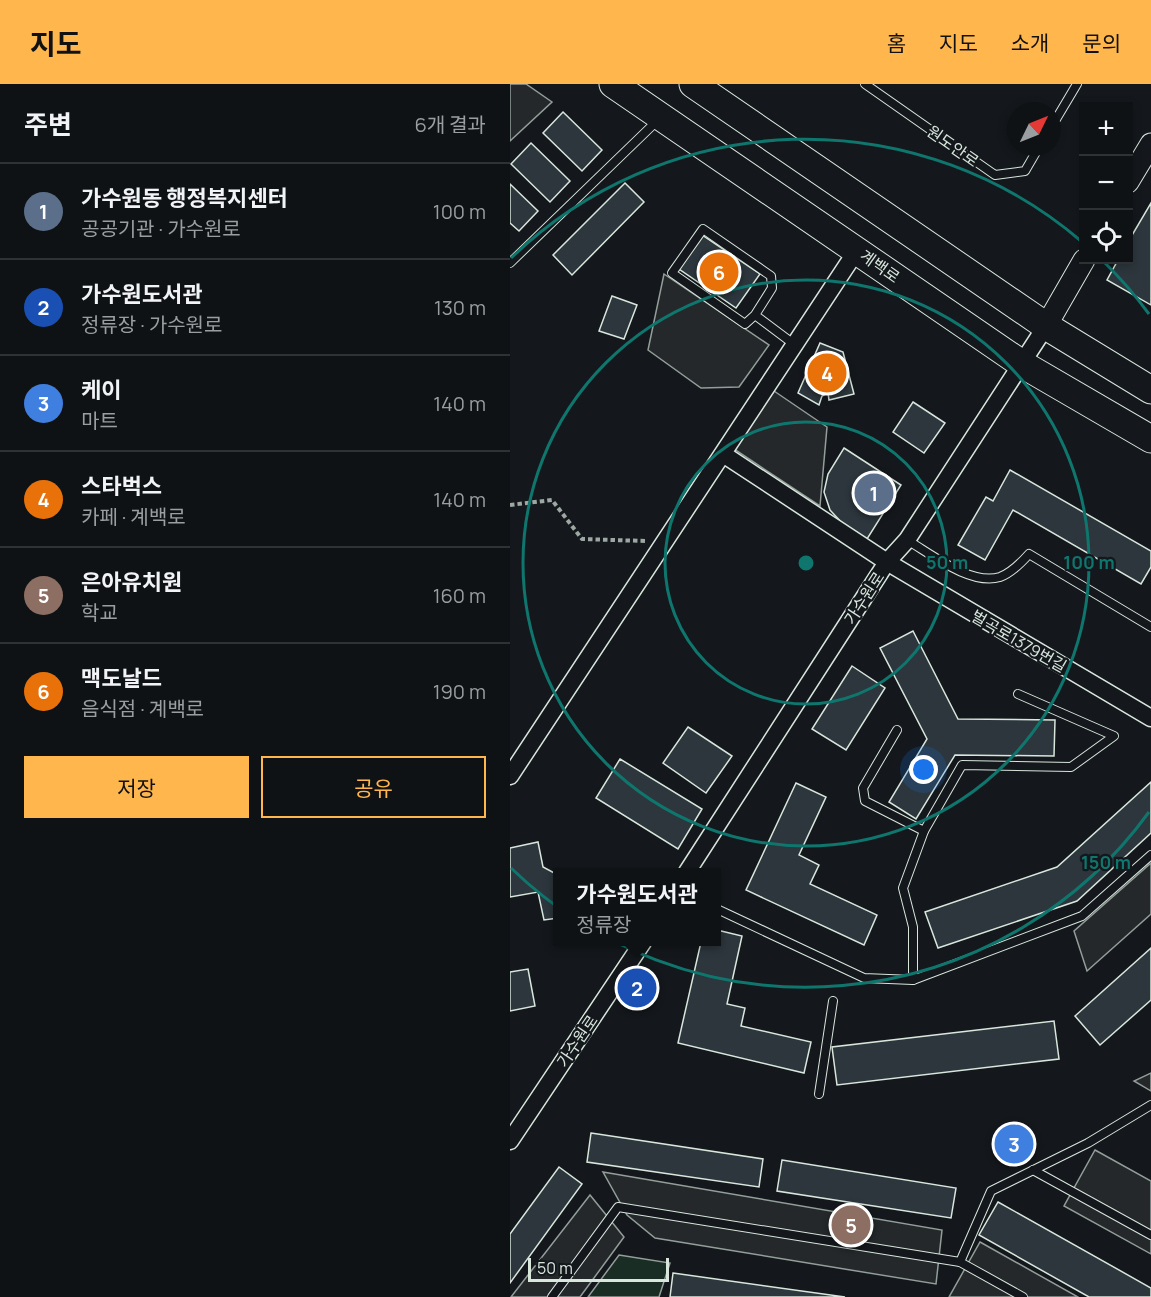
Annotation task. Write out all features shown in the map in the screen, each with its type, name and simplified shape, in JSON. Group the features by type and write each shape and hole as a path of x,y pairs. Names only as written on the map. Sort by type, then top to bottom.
{"main road":[{"name":"계백로","path":"614,84 1022,364 1151,439"},
{"path":"693,84 1046,326 1151,390"}],"street":[{"path":"1133,174 1151,144"},
{"path":"510,776 857,250"},
{"path":"1046,326 1082,264"},
{"name":"가수원로","path":"690,868 887,562 907,540 1046,326"},
{"name":"벌곡로1379번길","path":"723,454 887,562 1151,718"},
{"name":"가수원로","path":"510,1141 640,946"}],"lane":[{"name":"원도안로","path":"868,86 881,84"},
{"path":"1061,111 1077,84"},
{"name":"원도안로","path":"868,86 995,176 1025,171 1034,156"},
{"path":"510,263 661,116"},
{"path":"703,229 771,276 772,288 755,315 745,324 672,273 703,229"},
{"path":"755,315 795,345"},
{"path":"907,540 974,578 999,577 1018,566 1029,555 1151,627"},
{"path":"913,980 913,927 903,888 924,831 962,765 1071,767 1114,736 1018,694"},
{"path":"897,730 863,788 865,801 924,831"},
{"path":"721,911 864,978 913,980 1082,916 1151,855"},
{"path":"819,1094 833,1001"},
{"path":"960,1262 991,1191 1088,1143 1151,1105"},
{"path":"1033,1170 1151,1235"},
{"path":"552,1297 618,1207 960,1262 1023,1297"}],"path":[{"path":"510,506 552,500 582,539 665,542"}],"green space":[{"path":"619,1255 670,1263 659,1297 588,1297"}],"shaded area":[{"path":"510,84 526,84 552,102 510,141"},
{"path":"664,274 769,345 739,387 701,388 648,350"},
{"path":"774,391 827,427 820,506 734,449"},
{"path":"1151,863 1151,914 1087,971 1074,931"},
{"path":"1151,1073 1151,1091 1134,1081"},
{"path":"1095,1150 1151,1181 1151,1254 1064,1206"},
{"path":"603,1172 942,1230 936,1284 655,1238 627,1215"},
{"path":"590,1195 624,1237 580,1297 511,1297"},
{"path":"980,1242 1078,1297 949,1297"}],"building":[{"path":"563,112 602,150 582,171 543,133"},
{"path":"531,143 570,181 550,202 511,164"},
{"path":"625,183 644,202 572,275 553,255"},
{"path":"510,184 538,211 519,231 510,223"},
{"path":"1151,203 1151,305 1107,280 1116,264 1133,264 1133,234"},
{"path":"702,235 760,274 736,308 679,269"},
{"path":"612,296 637,305 624,339 599,331"},
{"path":"820,343 843,352 854,394 829,400 828,393 822,396 819,405 798,393"},
{"path":"913,402 945,423 924,453 893,432"},
{"path":"844,448 901,485 867,539 843,524 830,510 824,492 828,474"},
{"path":"1010,470 1151,551 1151,567 1141,584 1013,510 985,560 958,545 986,497 993,501"},
{"path":"913,631 958,719 1055,720 1054,756 955,755 916,819 889,802 927,739 880,648"},
{"path":"852,666 885,688 846,750 812,729"},
{"path":"688,727 732,756 706,793 663,763"},
{"path":"620,759 702,809 678,849 596,798"},
{"path":"1151,782 1151,833 1077,901 938,948 925,912 1057,867"},
{"path":"796,783 826,797 799,855 819,865 810,884 877,915 864,945 746,890"},
{"path":"538,842 543,867 553,872 553,919 544,920 538,892 510,897 510,848"},
{"path":"721,931 742,936 727,1004 745,1008 741,1026 811,1042 804,1073 678,1043 700,946 721,946"},
{"path":"1151,948 1151,1000 1100,1045 1075,1016"},
{"path":"528,969 535,1006 510,1011 510,972"},
{"path":"1054,1021 1059,1059 837,1085 832,1047"},
{"path":"591,1133 763,1159 759,1187 587,1162"},
{"path":"782,1160 956,1188 951,1218 777,1191"},
{"path":"559,1167 582,1184 510,1283 510,1234"},
{"path":"998,1202 1151,1288 1151,1297 1089,1297 979,1235"},
{"path":"673,1273 845,1297 670,1297"}],"place":[{"name":"맥도날드","path":"719,272"},
{"name":"스타벅스","path":"827,373"},
{"name":"가수원동 행정복지센터","path":"874,493"},
{"name":"가수원도서관","path":"637,988"},
{"name":"케이","path":"1014,1144"},
{"name":"은아유치원","path":"851,1225"}]}
